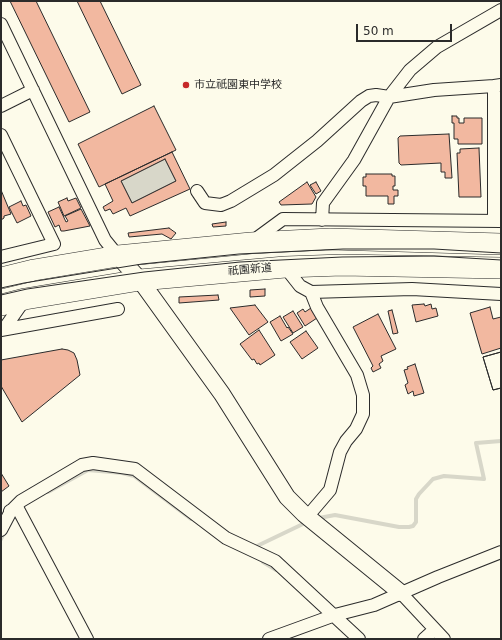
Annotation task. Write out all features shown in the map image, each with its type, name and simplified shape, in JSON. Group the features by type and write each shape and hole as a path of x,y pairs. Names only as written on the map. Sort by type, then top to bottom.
{"highway":[{"path":"1,278 34,270 118,256 251,243 330,239 501,244"},
{"name":"祇園新道","path":"1,305 25,299 140,280 285,267 342,265 501,268"}],"street":[{"path":"322,220 323,203 354,160 388,97 410,70 437,47 501,10"},
{"path":"1,24 104,240 140,280 222,394 287,497 307,517 401,593 444,639"},
{"path":"197,191 205,203 221,205 231,200 274,175 317,141 361,101 369,96 376,95 388,97 434,90 497,86 498,221 282,219 251,243"},
{"path":"1,106 33,90"},
{"path":"1,135 57,243 1,257"},
{"path":"285,267 300,286 311,292 412,289 501,294"},
{"path":"307,517 330,490 340,452 346,441 356,429 363,414 363,395 357,375 317,307 311,292"},
{"path":"3,330 25,299"},
{"path":"3,330 118,308"},
{"path":"1,530 6,512 21,501 82,465 93,463 135,469 226,538 275,561 335,615 359,639"},
{"path":"6,512 17,507 88,639"},
{"path":"269,639 335,615 374,605 501,552"},
{"path":"424,639 434,630"}],"shaded area":[{"path":"165,159 176,181 132,203 121,181"}],"building":[{"path":"10,1 36,1 90,112 69,122"},
{"path":"77,1 100,1 141,85 122,94"},
{"path":"154,106 176,150 99,187 78,144"},
{"path":"452,116 457,116 457,118 459,118 459,123 464,123 464,118 482,118 482,144 458,144 458,139 454,139 454,123 452,123"},
{"path":"449,134 452,178 445,178 445,172 441,172 441,163 401,165 399,163 398,138 400,136"},
{"path":"479,148 481,197 459,197 457,153 460,153 460,149"},
{"path":"172,152 190,189 130,216 126,208 113,214 110,209 105,211 103,207 113,201 105,184","holes":["165,159 176,181 132,203 121,181"]},
{"path":"366,174 392,174 392,176 395,176 395,186 393,186 393,190 398,190 398,196 394,196 394,204 388,204 388,196 366,196 366,186 363,186 363,177 366,177"},
{"path":"307,182 316,197 312,204 281,205 279,202"},
{"path":"316,182 321,191 316,194 310,185"},
{"path":"1,190 11,214 4,216 1,220"},
{"path":"67,198 68,201 76,198 81,208 64,216 58,202"},
{"path":"21,201 23,206 26,205 31,216 17,223 9,207"},
{"path":"59,207 66,222 68,221 65,216 81,209 90,226 61,231 59,225 55,227 48,212"},
{"path":"226,222 226,226 213,227 212,224"},
{"path":"169,228 176,233 171,239 162,234 129,237 128,233"},
{"path":"265,289 265,296 250,297 250,290"},
{"path":"218,295 219,300 179,303 179,297"},
{"path":"424,304 425,306 431,304 432,309 436,308 438,316 416,322 412,305"},
{"path":"255,305 268,322 249,335 230,308"},
{"path":"490,307 493,319 501,317 501,348 482,354 470,313"},
{"path":"311,308 317,318 305,326 297,313 303,309 305,312"},
{"path":"392,310 398,333 393,334 388,311"},
{"path":"293,311 303,327 293,333 283,317"},
{"path":"378,314 396,349 381,356 383,361 379,364 381,368 373,372 371,368 373,366 353,327"},
{"path":"280,316 287,328 288,327 293,334 281,341 270,322"},
{"path":"259,330 275,355 260,365 259,363 257,364 254,359 252,360 240,344"},
{"path":"306,331 318,348 302,359 290,342"},
{"path":"62,349 74,353 80,375 22,422 1,386 1,360"},
{"path":"501,352 501,388 493,390 483,357"},
{"path":"501,352 501,388 493,390 483,357"},
{"path":"415,364 424,393 414,396 413,391 408,394 405,385 408,383 404,370"},
{"path":"1,473 9,486 1,492"}],"waterway":[{"path":"319,518 335,515 399,527 413,526 416,522 416,499 433,479 444,476 484,479 476,443 501,441"},
{"path":"48,492 88,470 122,473 134,476 191,519"},
{"path":"257,546 305,523"},
{"path":"1,539 5,531"},
{"path":"263,562 276,570"}],"tram line":[{"path":"1,288 142,264 239,254 343,249 434,249 501,253"},
{"path":"1,295 27,289 144,272 240,262 342,257 434,256 501,260"}],"place":[{"name":"市立祇園東中学校","path":"186,85"}]}
